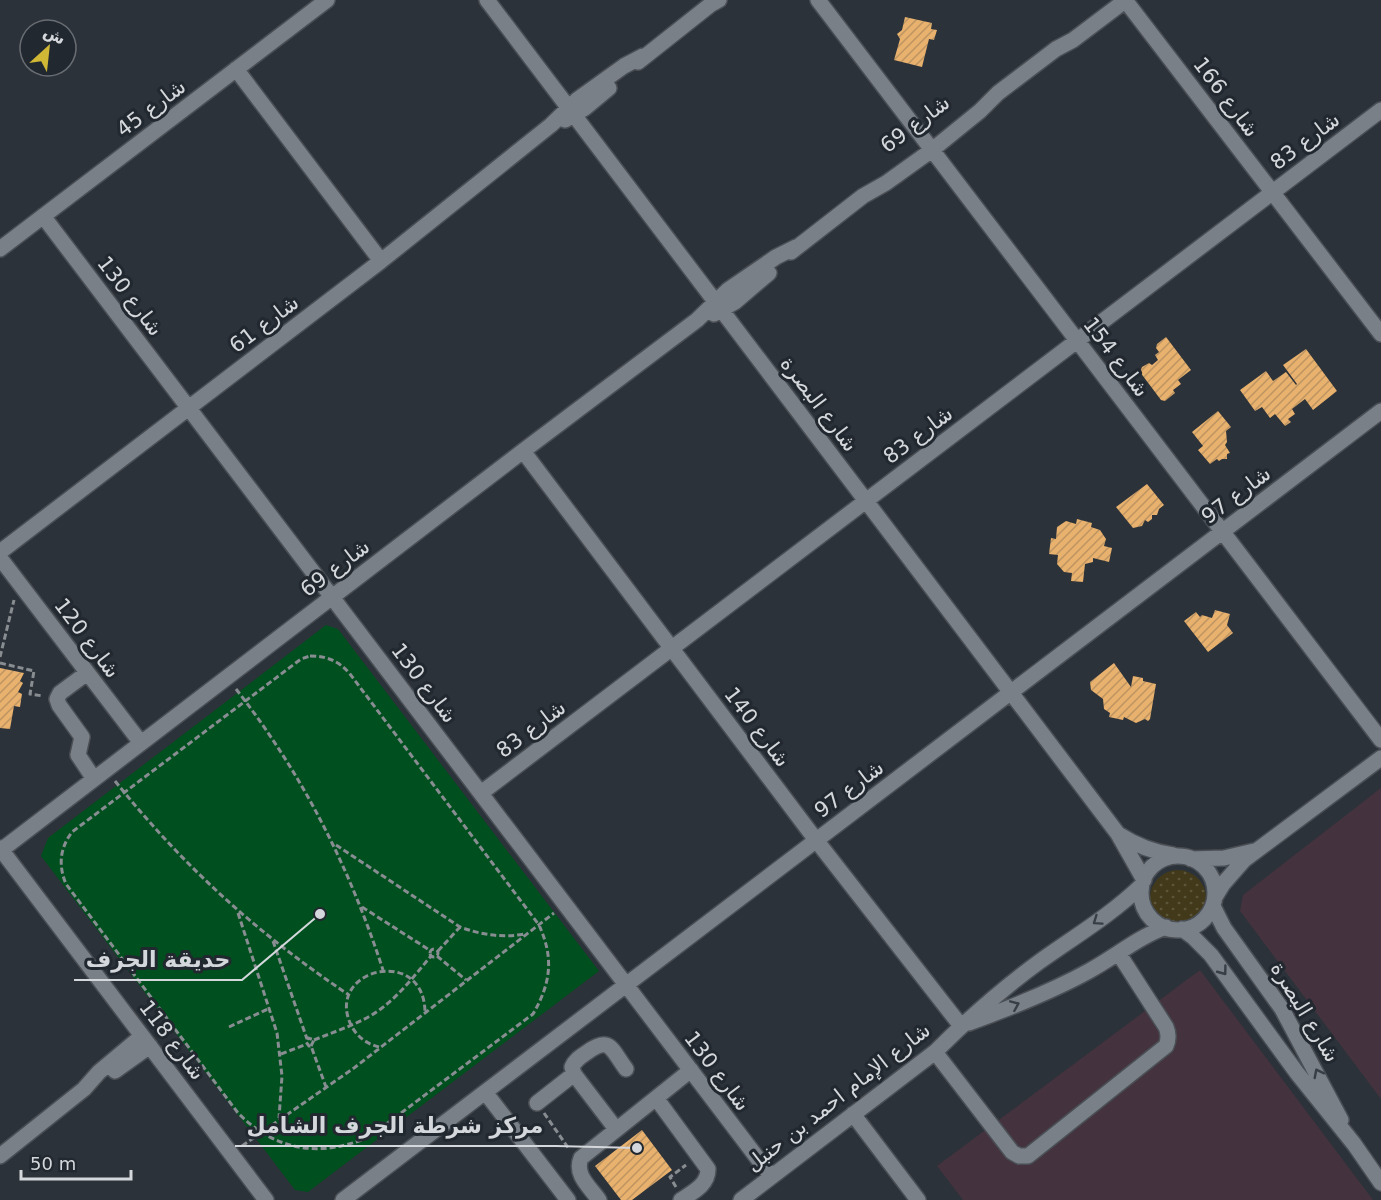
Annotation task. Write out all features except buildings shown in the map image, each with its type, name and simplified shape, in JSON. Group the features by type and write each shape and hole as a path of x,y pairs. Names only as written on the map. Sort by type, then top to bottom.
{"street":[{"name":"شارع 45","path":"0,249 327,0"},
{"name":"شارع البصرة","path":"487,0 1118,834 1143,882"},
{"name":"شارع 154","path":"818,0 1381,740"},
{"name":"شارع 69","path":"1056,49 1069,34 1110,0"},
{"name":"شارع 69","path":"0,850 523,451 718,306 776,257 796,247 863,196 877,180 929,146 979,102 998,93 1126,0"},
{"name":"شارع 166","path":"1126,0 1381,334"},
{"name":"شارع 61","path":"0,552 381,261 571,111 624,66 643,56 714,2"},
{"path":"236,69 381,261"},
{"name":"شارع 83","path":"481,793 1381,110"},
{"name":"شارع 130","path":"43,216 771,1176"},
{"name":"شارع 97","path":"343,1200 1381,411"},
{"name":"شارع 140","path":"523,451 816,840 961,1026"},
{"name":"شارع 120","path":"0,558 141,743"},
{"path":"87,673 60,693 57,699 82,737 78,755 100,775"},
{"path":"1256,850 1224,858 1185,857 1161,860 1148,872 1143,882 1142,894 1146,910 1151,918 1166,927 1182,929 1198,924 1209,913 1233,872 1256,850 1381,758"},
{"name":"شارع البصرة","path":"1118,834 1147,849 1185,857"},
{"name":"شارع 118","path":"0,850 266,1200"},
{"path":"1185,857 1205,867 1210,874 1213,881 1214,901"},
{"name":"شارع الإمام احمد بن حنبل","path":"741,1200 935,1052 961,1026 1021,976 1110,912 1143,882"},
{"name":"شارع البصرة","path":"1214,901 1224,928 1257,972 1294,1029 1354,1144"},
{"name":"شارع الإمام احمد بن حنبل","path":"961,1026 1059,986 1119,954 1144,937 1166,927"},
{"name":"شارع البصرة","path":"1182,929 1211,955 1381,1183"},
{"path":"935,1052 1012,1152 1019,1156 1028,1156 1166,1046 1168,1042 1166,1027 1119,954"},
{"path":"0,1156 84,1089 99,1072 146,1041"},
{"path":"616,1129 574,1074 572,1067 576,1060 600,1043 609,1046 626,1069"},
{"path":"600,1200 580,1175 579,1163 585,1153 691,1070"},
{"path":"537,1103 574,1074"},
{"path":"485,1092 568,1200"},
{"path":"656,1098 708,1169 704,1184 682,1199"},
{"path":"853,1114 918,1200"}],"path":[{"path":"0,657 18,582"},
{"path":"310,656 328,658 344,667 539,925 547,942 549,968 544,993 533,1014 378,1130 356,1143 314,1149 284,1143 260,1132 238,1113 66,884 62,875 60,857 66,839 124,792 301,658 310,656"},
{"path":"0,663 34,671 30,694 57,699"},
{"path":"227,677 287,760 334,844 361,906 382,970"},
{"path":"100,775 124,792 170,846 237,911 273,941 349,995"},
{"path":"334,844 460,927 473,932 500,936 527,934"},
{"path":"231,1154 425,1014 565,905"},
{"path":"361,906 437,956 466,980"},
{"path":"237,911 277,1033 281,1054 282,1087 279,1119"},
{"path":"437,956 438,951 460,927"},
{"path":"273,941 326,1087"},
{"path":"281,1054 309,1045 314,1040 378,1011 401,991 431,953 436,949 438,951"},
{"path":"380,1047 366,1042 354,1032 347,1010 349,995 362,978 382,970 397,972 411,979 423,998 425,1014"},
{"path":"229,1027 269,1009"},
{"path":"307,1039 314,1040"},
{"path":"537,1103 579,1163"},
{"path":"682,1199 670,1177 699,1155"}],"shaded area":[{"path":"1381,788 1381,1099 1240,911 1243,895"},
{"path":"1200,970 1373,1200 963,1200 937,1166"}],"sand":[{"path":"1178,870 1189,872 1198,878 1204,887 1206,898 1204,909 1198,918 1189,924 1178,926 1167,924 1158,918 1152,909 1150,898 1152,887 1158,878 1167,872"}],"green space":[{"path":"326,625 338,629 599,971 308,1192 295,1190 41,856 48,838"}],"place":[{"name":"حديقة الجرف","path":"320,914"},
{"name":"مركز شرطة الجرف الشامل","path":"637,1148"}]}
